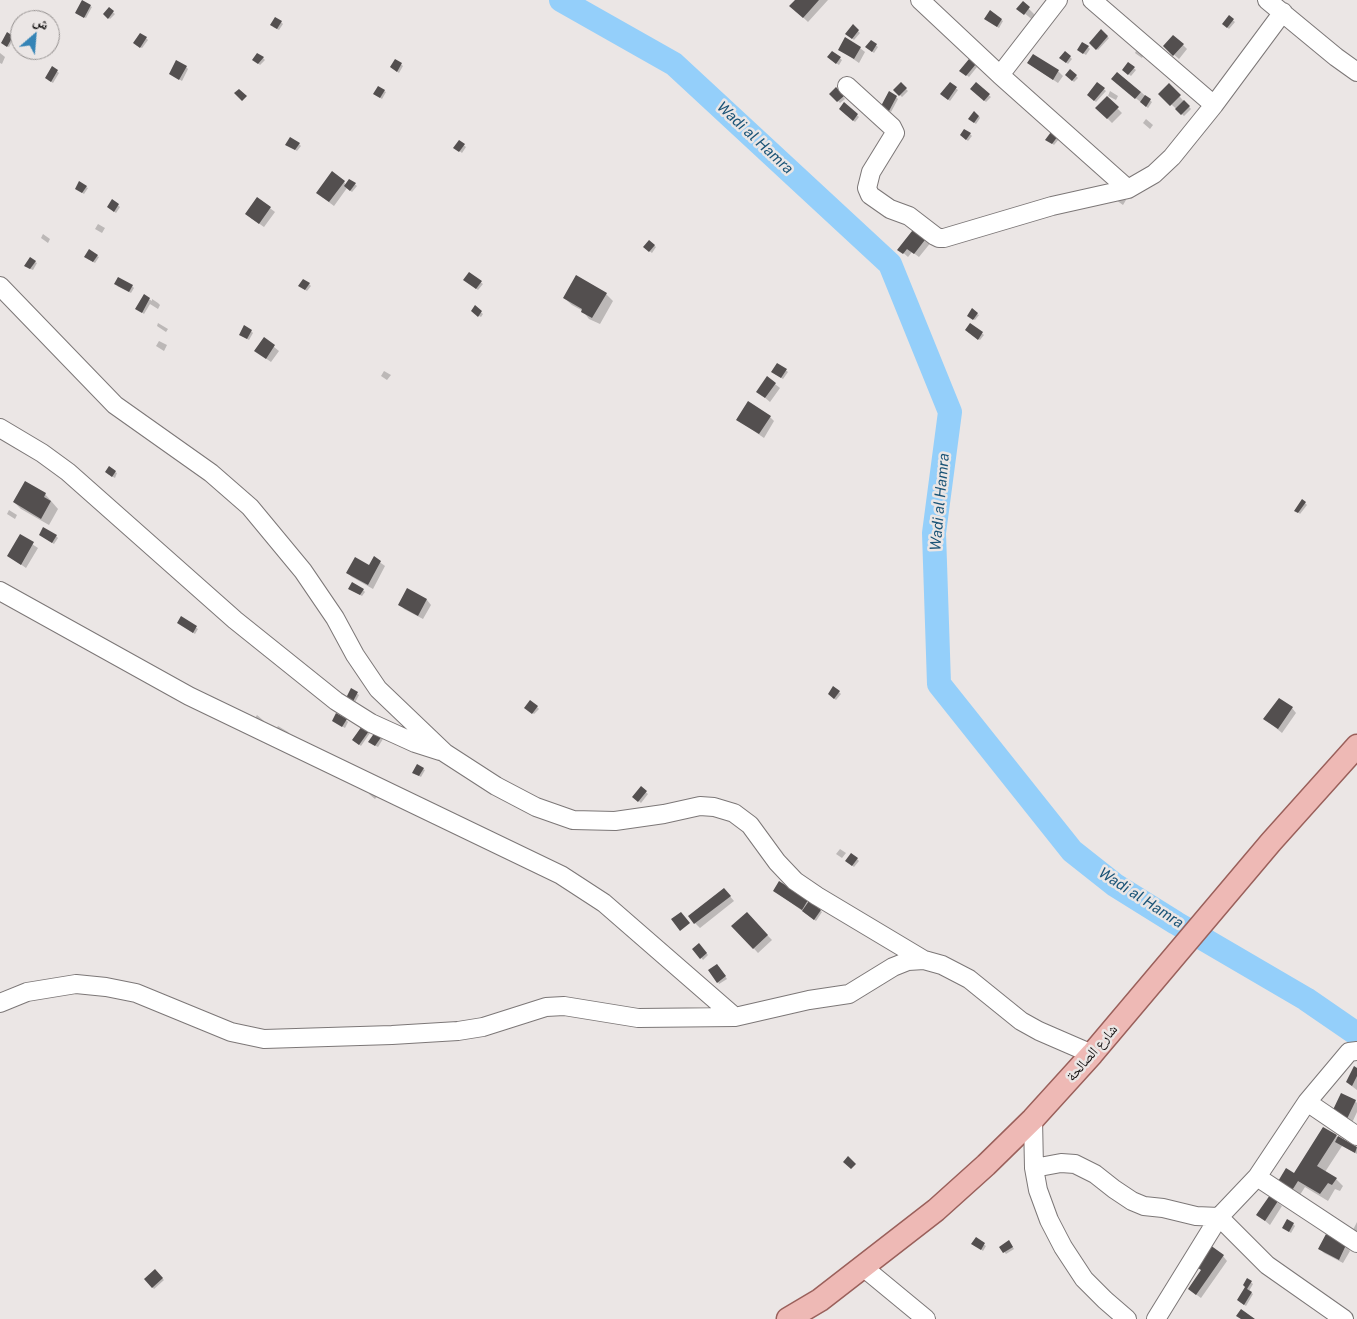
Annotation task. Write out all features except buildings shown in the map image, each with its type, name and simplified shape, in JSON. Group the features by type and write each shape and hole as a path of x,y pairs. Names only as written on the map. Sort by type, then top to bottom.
{"main road":[{"name":"شارع الصالحة","path":"788,1319 820,1300 936,1210 1033,1119 1092,1054 1271,842 1356,750"}],"street":[{"path":"920,0 1000,75 1128,189"},
{"path":"1000,75 1058,0"},
{"path":"1092,0 1214,105"},
{"path":"1267,0 1357,72"},
{"path":"847,86 892,127 895,133 871,172 867,188 870,195 890,209 909,216 939,238 1052,206 1128,189 1162,168 1214,105 1283,12"},
{"path":"0,286 115,405 211,473 250,507 304,571 378,689 445,752 496,786 536,807 573,820 615,821 664,814 700,806 714,807 734,813 750,824 777,862 795,881 817,896 924,960 942,965 969,979 1021,1021 1092,1054"},
{"path":"0,428 42,453 68,472 235,620 336,701 371,723 416,743 445,752"},
{"path":"0,591 189,696 560,874 604,904 735,1017"},
{"path":"0,1003 27,992 76,984 106,987 136,994 231,1032 264,1039 458,1031 483,1027 546,1008 564,1006 638,1018 735,1017 809,1000 849,994 893,967 908,961 924,960"},
{"path":"1156,1319 1219,1217 1257,1177 1307,1102 1349,1052 1357,1051"},
{"path":"1307,1102 1357,1136"},
{"path":"1033,1119 1034,1168 1038,1190 1046,1213 1063,1247 1084,1278 1127,1319"},
{"path":"1034,1168 1061,1163 1075,1164 1095,1174 1114,1189 1144,1206 1163,1208 1196,1216 1219,1217 1267,1265 1344,1319"},
{"path":"1257,1177 1357,1244"},
{"path":"863,1267 926,1319"}],"waterway":[{"name":"Wadi al Hamra","path":"561,0 674,64 890,264 950,412 934,533 939,684 1072,851 1115,885 1306,999 1357,1034"}]}
